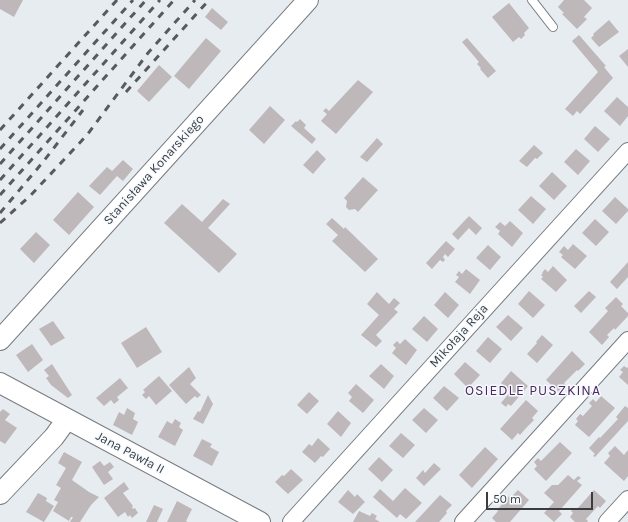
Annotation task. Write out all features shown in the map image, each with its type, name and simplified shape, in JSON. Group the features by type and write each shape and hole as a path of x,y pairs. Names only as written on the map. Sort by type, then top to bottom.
{"street":[{"name":"Stanisława Konarskiego","path":"0,340 308,0"},
{"name":"Mikołaja Reja","path":"291,522 628,151"},
{"path":"463,522 628,340"},
{"name":"Jana Pawła II","path":"0,383 259,522"},
{"path":"0,494 54,437 67,419"},
{"path":"607,522 628,499"}],"lane":[{"path":"532,0 552,26"}],"building":[{"path":"0,0 23,0 14,17 0,9"},
{"path":"564,0 584,0 592,8 584,17 587,19 577,29 562,14 564,13 558,7"},
{"path":"509,3 529,28 521,39 519,37 513,42 492,17"},
{"path":"212,8 228,22 221,30 205,17"},
{"path":"609,20 619,32 599,47 591,38 594,35 593,34"},
{"path":"579,35 606,66 604,67 613,78 580,114 577,111 573,116 565,109 598,72 572,41"},
{"path":"206,38 221,51 189,89 174,76"},
{"path":"467,38 496,71 488,78 477,64 479,62 462,42"},
{"path":"628,49 628,67 619,56"},
{"path":"159,65 172,77 149,102 137,91"},
{"path":"358,80 373,92 336,134 321,121 327,114 323,111 326,108 329,111"},
{"path":"617,97 628,107 628,116 620,126 604,111"},
{"path":"270,106 285,120 264,144 249,130"},
{"path":"300,119 306,125 304,128 316,139 312,144 291,126"},
{"path":"595,126 610,139 598,152 584,139"},
{"path":"377,138 383,144 367,162 360,157"},
{"path":"534,145 543,153 537,159 535,158 527,167 519,161"},
{"path":"576,149 590,161 578,175 564,162"},
{"path":"317,150 326,159 313,174 303,165"},
{"path":"123,160 133,169 123,181 117,176 100,195 89,186 107,167 112,171"},
{"path":"552,172 567,186 554,200 539,186"},
{"path":"363,177 378,190 358,212 355,209 349,210 346,207 347,201 344,198"},
{"path":"78,192 94,207 69,235 53,220"},
{"path":"531,196 546,209 533,224 518,210"},
{"path":"615,197 628,209 628,211 616,224 602,211"},
{"path":"223,199 230,204 208,228 237,254 219,273 164,223 182,204 202,222"},
{"path":"469,216 482,228 476,235 469,228 458,240 452,234"},
{"path":"332,218 344,229 345,227 378,259 365,272 332,241 338,235 326,224"},
{"path":"595,219 609,232 596,246 582,233"},
{"path":"510,221 523,233 512,247 498,234 500,231 495,227 500,222 505,226"},
{"path":"36,232 50,245 34,263 20,249"},
{"path":"446,241 455,249 448,257 445,254 443,257 445,260 443,262 440,260 432,269 426,263"},
{"path":"573,244 587,256 575,269 561,257 563,255 559,252 564,246 568,250"},
{"path":"488,245 501,257 490,270 476,258"},
{"path":"628,262 628,277 617,289 610,282"},
{"path":"553,266 567,280 556,292 541,279 543,277 541,275 545,269 548,272"},
{"path":"466,269 480,280 470,294 455,282 459,277 456,275 459,271 462,274"},
{"path":"529,291 545,305 533,318 518,304"},
{"path":"589,291 596,297 581,313 574,306"},
{"path":"377,292 389,304 394,298 400,303 394,309 398,312 376,335 382,341 376,347 361,335 379,315 367,304"},
{"path":"445,292 459,305 448,318 434,305"},
{"path":"616,297 623,304 621,306 628,313 628,316 615,330 614,328 607,335 609,337 602,345 589,332 608,311 605,308"},
{"path":"508,315 523,328 511,341 496,327"},
{"path":"424,316 438,329 427,342 412,329"},
{"path":"53,321 65,338 51,346 39,329"},
{"path":"146,327 162,352 137,368 121,343"},
{"path":"542,335 553,345 537,363 527,354"},
{"path":"488,337 502,349 490,363 476,351"},
{"path":"405,339 417,350 406,365 392,353 396,348 393,345 397,341 400,344"},
{"path":"32,344 43,360 28,372 16,355"},
{"path":"572,351 585,364 564,383 566,385 559,392 546,380"},
{"path":"465,362 480,375 468,388 454,374"},
{"path":"52,364 72,395 68,398 51,385 46,378 49,376 44,370"},
{"path":"381,364 394,376 384,389 369,376"},
{"path":"624,366 627,368 628,367 628,385 619,377 623,372 620,370"},
{"path":"189,367 196,378 190,384 201,395 197,398 195,396 186,404 169,385"},
{"path":"511,371 528,386 511,406 508,404 506,407 501,403 510,392 501,383"},
{"path":"159,376 172,391 156,405 149,396 146,399 142,395 145,392 143,390"},
{"path":"120,378 128,388 117,397 119,400 114,404 111,400 104,406 96,398"},
{"path":"356,384 374,400 363,413 349,401 352,397 348,393"},
{"path":"444,386 459,398 447,411 433,398"},
{"path":"309,392 319,401 307,414 297,405"},
{"path":"208,395 213,404 203,424 193,419 198,411 200,412"},
{"path":"601,396 615,408 589,437 575,425 578,421 576,419 580,414 583,416 592,406 589,403 593,399 596,402"},
{"path":"526,400 538,411 532,418 534,420 520,435 518,433 512,440 500,429"},
{"path":"625,406 628,408 628,421 595,457 593,456 595,454 589,448 618,419 616,417"},
{"path":"127,408 135,413 133,419 138,422 132,435 113,425 119,412 124,415"},
{"path":"424,408 438,420 426,433 412,420"},
{"path":"3,409 10,414 5,420 17,428 5,444 0,441 0,412"},
{"path":"338,411 351,423 341,437 327,424"},
{"path":"175,419 181,423 179,427 183,430 175,446 158,437 167,421 172,424"},
{"path":"401,433 415,445 403,458 389,446"},
{"path":"318,438 330,449 315,463 302,452 309,444 312,446"},
{"path":"202,439 212,444 210,447 219,452 212,466 193,456"},
{"path":"560,442 572,453 546,481 534,469 537,466 534,462 538,458 541,461"},
{"path":"615,446 624,455 628,450 628,476 624,481 604,463 610,456 608,453"},
{"path":"485,447 498,459 472,488 459,475"},
{"path":"64,452 82,462 72,480 99,497 91,505 80,522 70,522 73,517 71,517 69,521 53,511 58,502 54,500 61,488 56,485 66,468 58,463"},
{"path":"379,457 393,470 382,482 368,469"},
{"path":"100,461 104,466 110,462 114,467 108,472 113,479 104,485 92,467"},
{"path":"434,463 441,469 424,486 416,478 423,470 425,473"},
{"path":"291,469 303,480 288,494 275,482"},
{"path":"568,475 574,480 578,476 581,478 577,481 582,485 559,511 562,514 554,522 544,513 554,502 544,493 552,485 558,485"},
{"path":"124,482 129,489 123,493 133,506 133,509 135,508 138,513 132,518 130,515 128,517 125,512 118,517 104,498"},
{"path":"405,488 422,503 406,519 400,514 397,518 373,497 380,489 393,501"},
{"path":"348,490 355,497 357,494 365,502 353,514 338,502"},
{"path":"518,490 529,500 510,522 496,522 492,518 498,511 497,510 510,495 511,497"},
{"path":"594,490 606,501 600,508 598,506 586,519 588,521 587,522 575,522 570,517 573,513 571,511 574,508 576,510"},
{"path":"38,493 47,498 46,501 54,506 44,522 26,512"},
{"path":"440,495 452,505 439,522 415,522"},
{"path":"177,501 192,509 186,521 188,522 167,522"},
{"path":"154,505 163,509 157,522 146,522"},
{"path":"359,511 370,516 372,513 377,516 375,519 380,522 353,522"}],"railway":[{"path":"0,130 117,0"},
{"path":"0,149 133,0"},
{"path":"0,164 146,0"},
{"path":"0,180 160,0"},
{"path":"0,195 174,0"},
{"path":"0,223 31,195 87,135 148,53 195,0"},
{"path":"126,92 209,0"},
{"path":"0,213 43,162 83,110"}],"district":[{"name":"OSIEDLE PUSZKINA","path":"533,391"}]}
